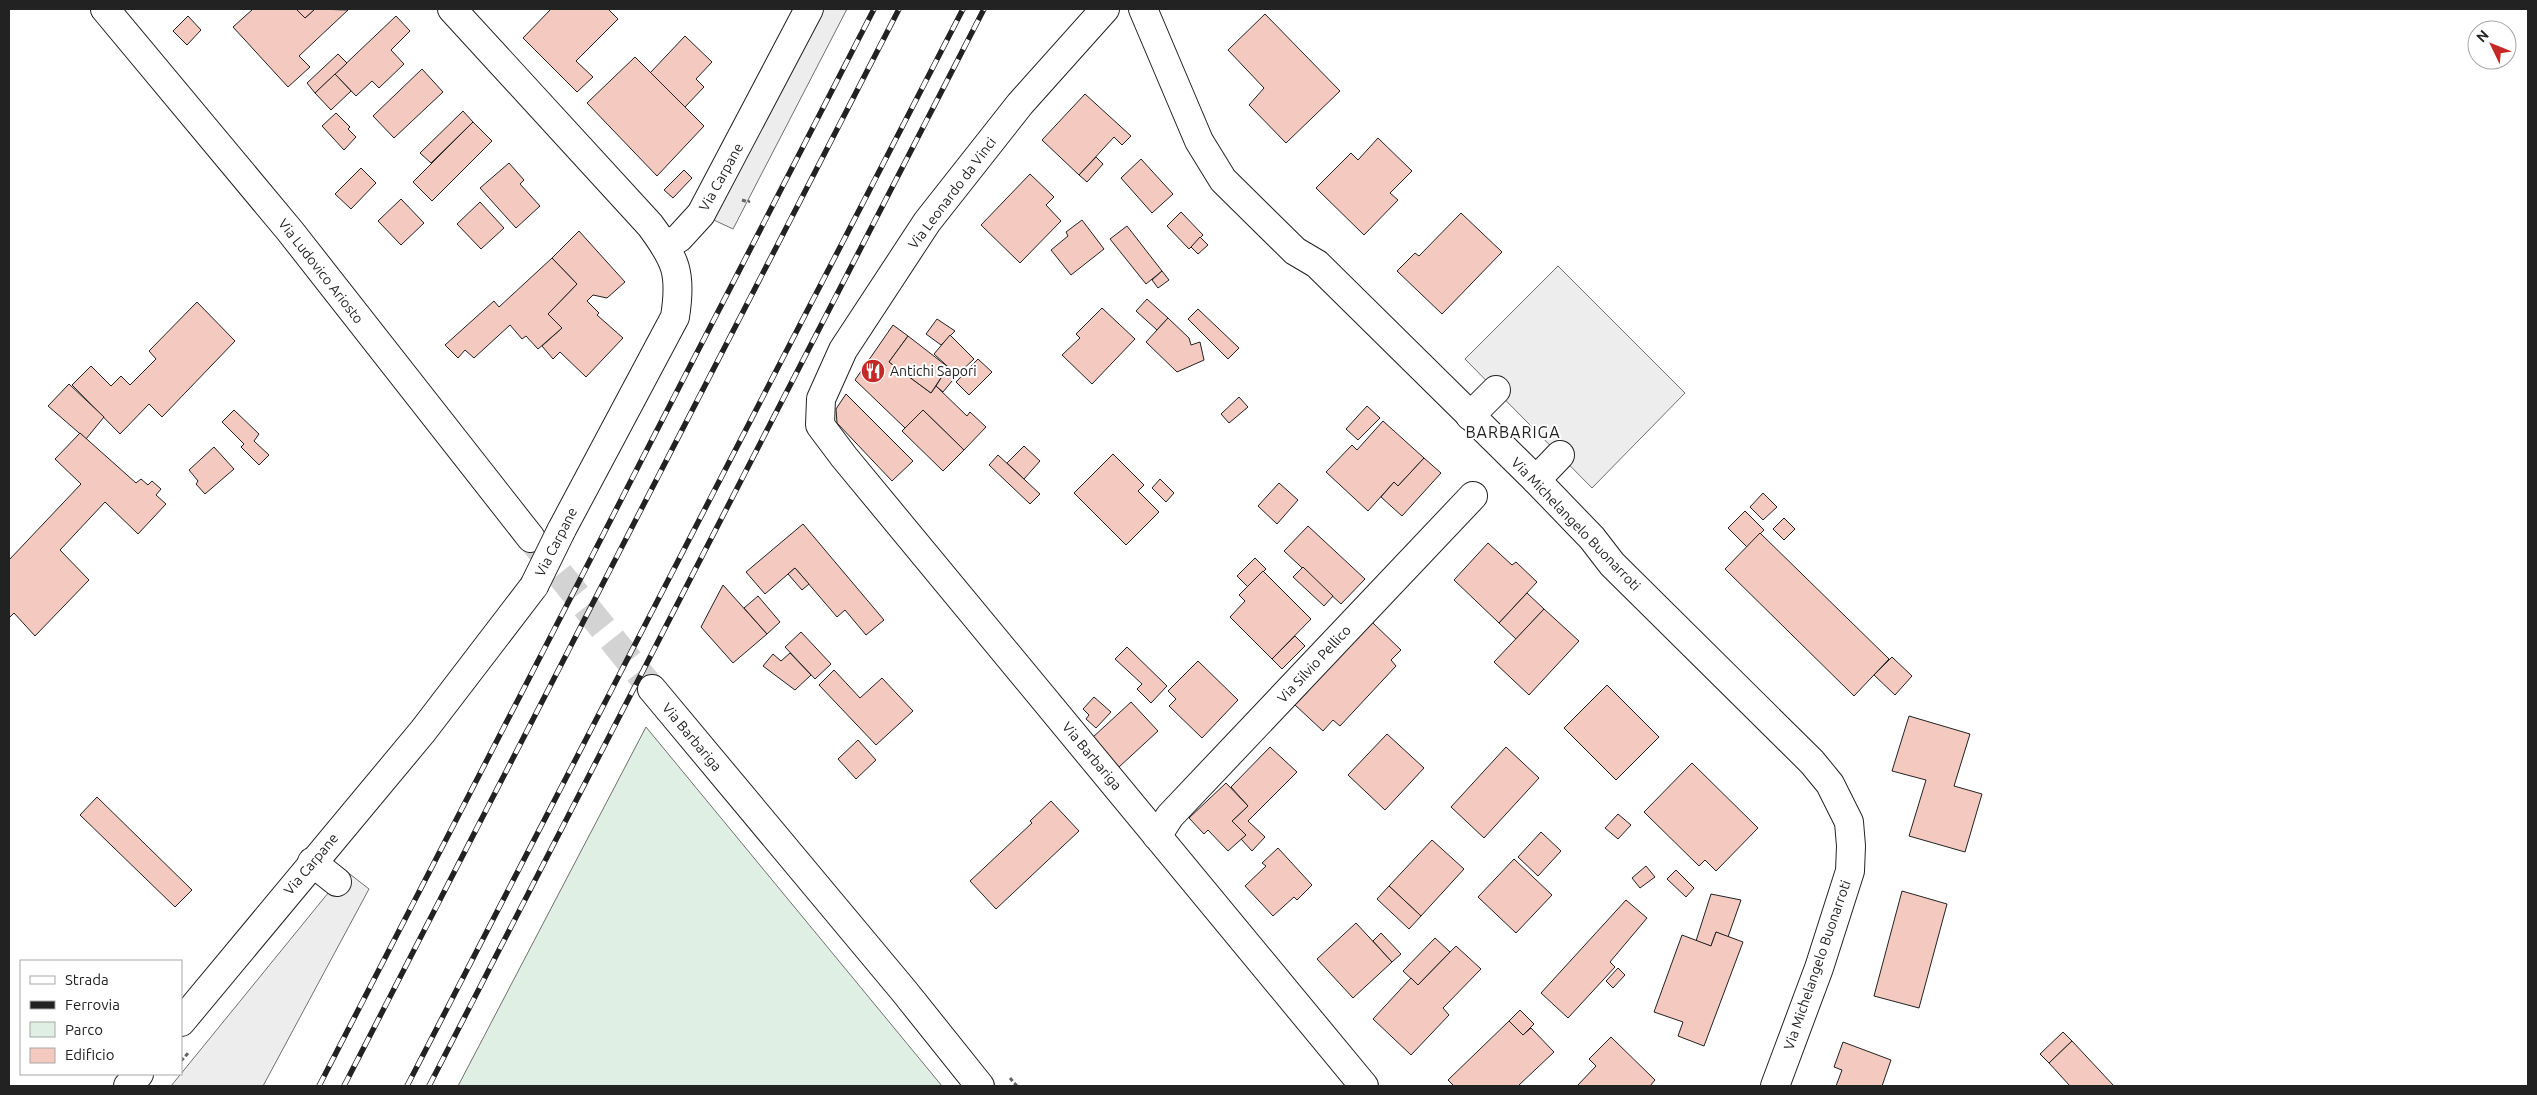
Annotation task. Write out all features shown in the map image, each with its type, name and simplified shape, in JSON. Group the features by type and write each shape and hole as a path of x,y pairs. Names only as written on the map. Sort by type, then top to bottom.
{"street":[{"name":"Via Ludovico Ariosto","path":"104,9 290,231 531,538"},
{"path":"452,9 650,225 665,246"},
{"name":"Via Carpane","path":"182,1021 312,862 447,702 534,586 566,521 675,317 679,279 665,246 678,238 701,214 808,9"},
{"name":"Via Leonardo da Vinci","path":"820,424 821,399 843,350 927,222 1020,104 1105,9"},
{"name":"Via Michelangelo Buonarroti","path":"1143,9 1199,141 1223,180 1295,251 1317,264 1536,480 1592,538 1612,564 1812,762 1830,784 1848,822 1851,846 1850,871 1819,968 1775,1086"},
{"path":"1470,416 1496,390"},
{"name":"Via Barbariga","path":"820,424 844,457 1364,1086"},
{"path":"1536,480 1560,455"},
{"name":"Via Silvio Pellico","path":"1157,836 1170,816 1473,496"},
{"name":"Via Barbariga","path":"652,689 898,984 980,1086"},
{"path":"312,862 336,882"},
{"path":"128,1086 138,1075"}],"green space":[{"path":"646,727 942,1086 458,1086"}],"shaded area":[{"path":"809,9 847,9 733,229 701,214"},
{"path":"1558,266 1685,393 1592,488 1465,359"},
{"path":"346,871 369,889 263,1086 171,1086 182,1075 182,1072"}],"building":[{"path":"253,9 296,9 305,18 315,9 348,10 299,56 310,67 288,87 233,27"},
{"path":"296,9 315,9 305,18"},
{"path":"551,9 608,9 618,19 576,61 593,77 577,92 523,38"},
{"path":"1265,14 1340,91 1286,143 1249,105 1264,88 1228,50"},
{"path":"188,16 201,30 187,45 173,31"},
{"path":"396,16 410,31 391,50 404,64 379,88 372,81 356,96 335,74"},
{"path":"685,36 712,62 696,79 704,87 685,107 650,73"},
{"path":"338,54 347,63 315,93 307,83"},
{"path":"635,57 704,126 657,176 587,103"},
{"path":"422,69 443,92 394,138 373,116"},
{"path":"335,74 351,91 331,110 315,93"},
{"path":"1085,94 1131,136 1122,145 1114,137 1079,175 1042,140"},
{"path":"463,111 473,122 431,163 420,153"},
{"path":"336,113 350,127 348,129 356,137 344,150 322,126"},
{"path":"473,122 492,141 432,201 413,182"},
{"path":"1378,138 1412,171 1390,193 1398,200 1364,235 1316,188 1351,153 1358,160"},
{"path":"1096,157 1103,164 1087,182 1079,175"},
{"path":"1141,159 1173,194 1152,213 1121,178"},
{"path":"509,163 524,180 520,184 540,206 516,228 480,188"},
{"path":"361,168 376,183 351,209 335,194"},
{"path":"684,170 692,178 673,198 664,190"},
{"path":"1030,174 1054,197 1046,205 1061,221 1020,263 981,225"},
{"path":"401,199 424,223 401,245 378,221"},
{"path":"480,202 504,228 481,249 457,224"},
{"path":"1181,212 1203,235 1189,249 1167,226"},
{"path":"1461,213 1502,252 1442,314 1397,271 1415,253 1419,256"},
{"path":"1082,220 1104,249 1071,275 1051,250 1068,236 1066,232"},
{"path":"1127,226 1162,271 1146,284 1110,239"},
{"path":"579,231 625,282 607,298 593,295 587,301 599,313 597,315 623,338 586,377 560,352 553,359 542,346 562,328 548,314 577,284 552,258"},
{"path":"1200,237 1208,245 1198,254 1191,247"},
{"path":"552,258 577,284 548,314 562,328 538,349 526,336 522,339 510,325 474,358 465,350 458,358 445,345 494,301 499,307"},
{"path":"1162,271 1169,280 1158,288 1152,280"},
{"path":"1147,299 1168,318 1157,330 1136,311"},
{"path":"197,302 235,341 162,417 149,404 120,434 72,385 91,366 111,386 121,376 130,385 156,359 149,351"},
{"path":"1102,308 1135,339 1092,384 1062,355 1080,338 1076,334"},
{"path":"1198,309 1239,348 1228,359 1188,319"},
{"path":"1168,318 1189,338 1191,345 1200,342 1204,360 1177,372 1146,342"},
{"path":"937,319 955,331 941,345 926,334"},
{"path":"893,325 908,336 889,362 931,393 936,386 967,416 970,412 986,427 964,450 923,410 905,428 855,380"},
{"path":"950,335 974,359 957,375 934,354"},
{"path":"908,336 948,367 931,393 889,362"},
{"path":"978,359 992,372 969,395 956,382"},
{"path":"948,367 957,375 943,392 936,386"},
{"path":"69,384 104,417 86,439 48,406"},
{"path":"846,394 913,461 892,481 837,423 836,409"},
{"path":"1239,397 1248,407 1229,423 1221,414"},
{"path":"1367,406 1380,418 1358,440 1346,429"},
{"path":"234,410 259,434 254,441 269,455 259,465 241,447 244,444 222,422"},
{"path":"923,410 964,450 943,471 902,431"},
{"path":"1383,421 1424,458 1398,486 1394,482 1368,511 1326,472 1352,445 1357,450"},
{"path":"80,433 136,483 141,479 148,485 152,481 161,489 156,495 166,504 138,534 105,502 60,550 89,580 35,636 14,613 9,618 9,560 81,484 55,459"},
{"path":"1024,446 1040,461 1024,479 1007,463"},
{"path":"214,447 234,469 205,494 196,484 198,481 189,470"},
{"path":"1113,454 1144,485 1138,491 1159,512 1126,545 1074,493"},
{"path":"998,455 1040,494 1030,504 989,465"},
{"path":"1424,458 1441,473 1402,516 1381,497 1394,482 1398,486"},
{"path":"1160,479 1174,493 1166,502 1152,488"},
{"path":"1279,483 1298,500 1277,524 1258,506"},
{"path":"1763,493 1777,507 1763,520 1750,507"},
{"path":"1745,511 1764,530 1747,547 1728,528"},
{"path":"1784,518 1795,529 1784,540 1773,529"},
{"path":"803,524 884,620 866,635 845,610 837,617 795,568 765,594 746,572"},
{"path":"1308,526 1365,579 1341,604 1284,551"},
{"path":"1760,533 1889,659 1854,696 1725,569"},
{"path":"1488,543 1512,565 1516,562 1537,582 1499,623 1454,580"},
{"path":"1255,558 1266,569 1248,587 1237,576"},
{"path":"1303,567 1333,596 1324,606 1293,577"},
{"path":"795,568 809,584 802,590 788,574"},
{"path":"1263,571 1311,619 1272,659 1230,617 1245,601 1239,595"},
{"path":"723,585 767,634 733,663 701,627"},
{"path":"1527,593 1544,609 1516,639 1499,623"},
{"path":"758,596 780,622 767,634 744,608"},
{"path":"1544,609 1579,641 1529,695 1494,662"},
{"path":"1372,622 1401,650 1391,660 1396,666 1340,726 1333,720 1323,731 1295,705"},
{"path":"801,632 831,664 815,679 785,647"},
{"path":"1295,636 1305,646 1282,669 1272,659"},
{"path":"1127,647 1167,686 1151,703 1137,689 1142,684 1115,659"},
{"path":"790,653 811,675 795,690 763,666 773,654 781,661"},
{"path":"1892,657 1912,676 1895,695 1874,675"},
{"path":"1198,661 1238,700 1202,738 1169,706 1176,699 1168,691"},
{"path":"834,670 860,698 882,678 913,711 876,745 819,685"},
{"path":"1607,685 1659,737 1616,780 1564,728"},
{"path":"1094,697 1111,712 1096,728 1086,719 1089,715 1083,709"},
{"path":"1131,702 1158,731 1119,767 1092,738"},
{"path":"1909,716 1970,734 1954,786 1982,794 1965,852 1909,836 1926,780 1892,771"},
{"path":"1387,734 1424,768 1385,810 1348,775"},
{"path":"858,740 876,760 856,779 838,759"},
{"path":"1270,747 1297,772 1248,821 1265,837 1252,851 1241,839 1246,835 1232,821 1248,806 1231,787"},
{"path":"1506,747 1539,778 1484,838 1451,807"},
{"path":"1692,763 1758,828 1716,871 1705,860 1699,866 1644,812"},
{"path":"1226,783 1248,806 1232,821 1246,835 1228,851 1208,830 1204,834 1189,818"},
{"path":"97,797 192,890 175,907 80,815"},
{"path":"1051,801 1079,831 996,909 970,881 1032,823 1030,821"},
{"path":"1618,814 1631,825 1618,839 1605,828"},
{"path":"1541,832 1561,851 1538,876 1518,857"},
{"path":"1432,840 1464,869 1421,916 1389,886"},
{"path":"1278,848 1312,885 1297,900 1294,897 1273,916 1245,886 1266,866 1262,863"},
{"path":"1514,859 1552,895 1516,933 1478,897"},
{"path":"1646,866 1655,877 1640,888 1632,878"},
{"path":"1676,870 1694,888 1686,897 1667,879"},
{"path":"1389,886 1421,916 1409,929 1377,899"},
{"path":"1902,891 1947,904 1919,1008 1874,996"},
{"path":"1711,894 1741,900 1728,937 1716,932 1711,946 1696,941"},
{"path":"1626,900 1647,918 1610,962 1615,967 1568,1018 1541,993"},
{"path":"1356,923 1392,962 1353,998 1317,959"},
{"path":"1716,932 1743,942 1704,1046 1678,1036 1683,1022 1654,1012 1682,935 1711,946"},
{"path":"1381,933 1401,954 1392,962 1373,941"},
{"path":"1435,938 1450,952 1418,985 1403,971"},
{"path":"1456,946 1481,969 1443,1008 1449,1015 1411,1055 1373,1019 1411,978 1418,985"},
{"path":"1618,968 1625,975 1613,988 1606,981"},
{"path":"1520,1010 1534,1024 1523,1035 1509,1021"},
{"path":"1509,1021 1523,1035 1531,1028 1554,1052 1518,1086 1454,1086 1448,1080"},
{"path":"2063,1032 2072,1041 2049,1063 2040,1054"},
{"path":"1611,1037 1655,1080 1650,1086 1577,1086 1596,1066 1589,1059"},
{"path":"2072,1041 2114,1086 2070,1086 2049,1063"},
{"path":"1843,1042 1891,1060 1882,1086 1836,1086 1842,1070 1834,1067"}],"tunnel":[{"path":"533,541 652,689"}],"railway":[{"path":"319,1086 874,9"},
{"path":"344,1086 899,9"},
{"path":"407,1086 963,9"},
{"path":"429,1086 984,9"}],"place":[{"name":"Antichi Sapori","path":"873,371"}],"district":[{"name":"BARBARIGA","path":"1513,432"}]}
